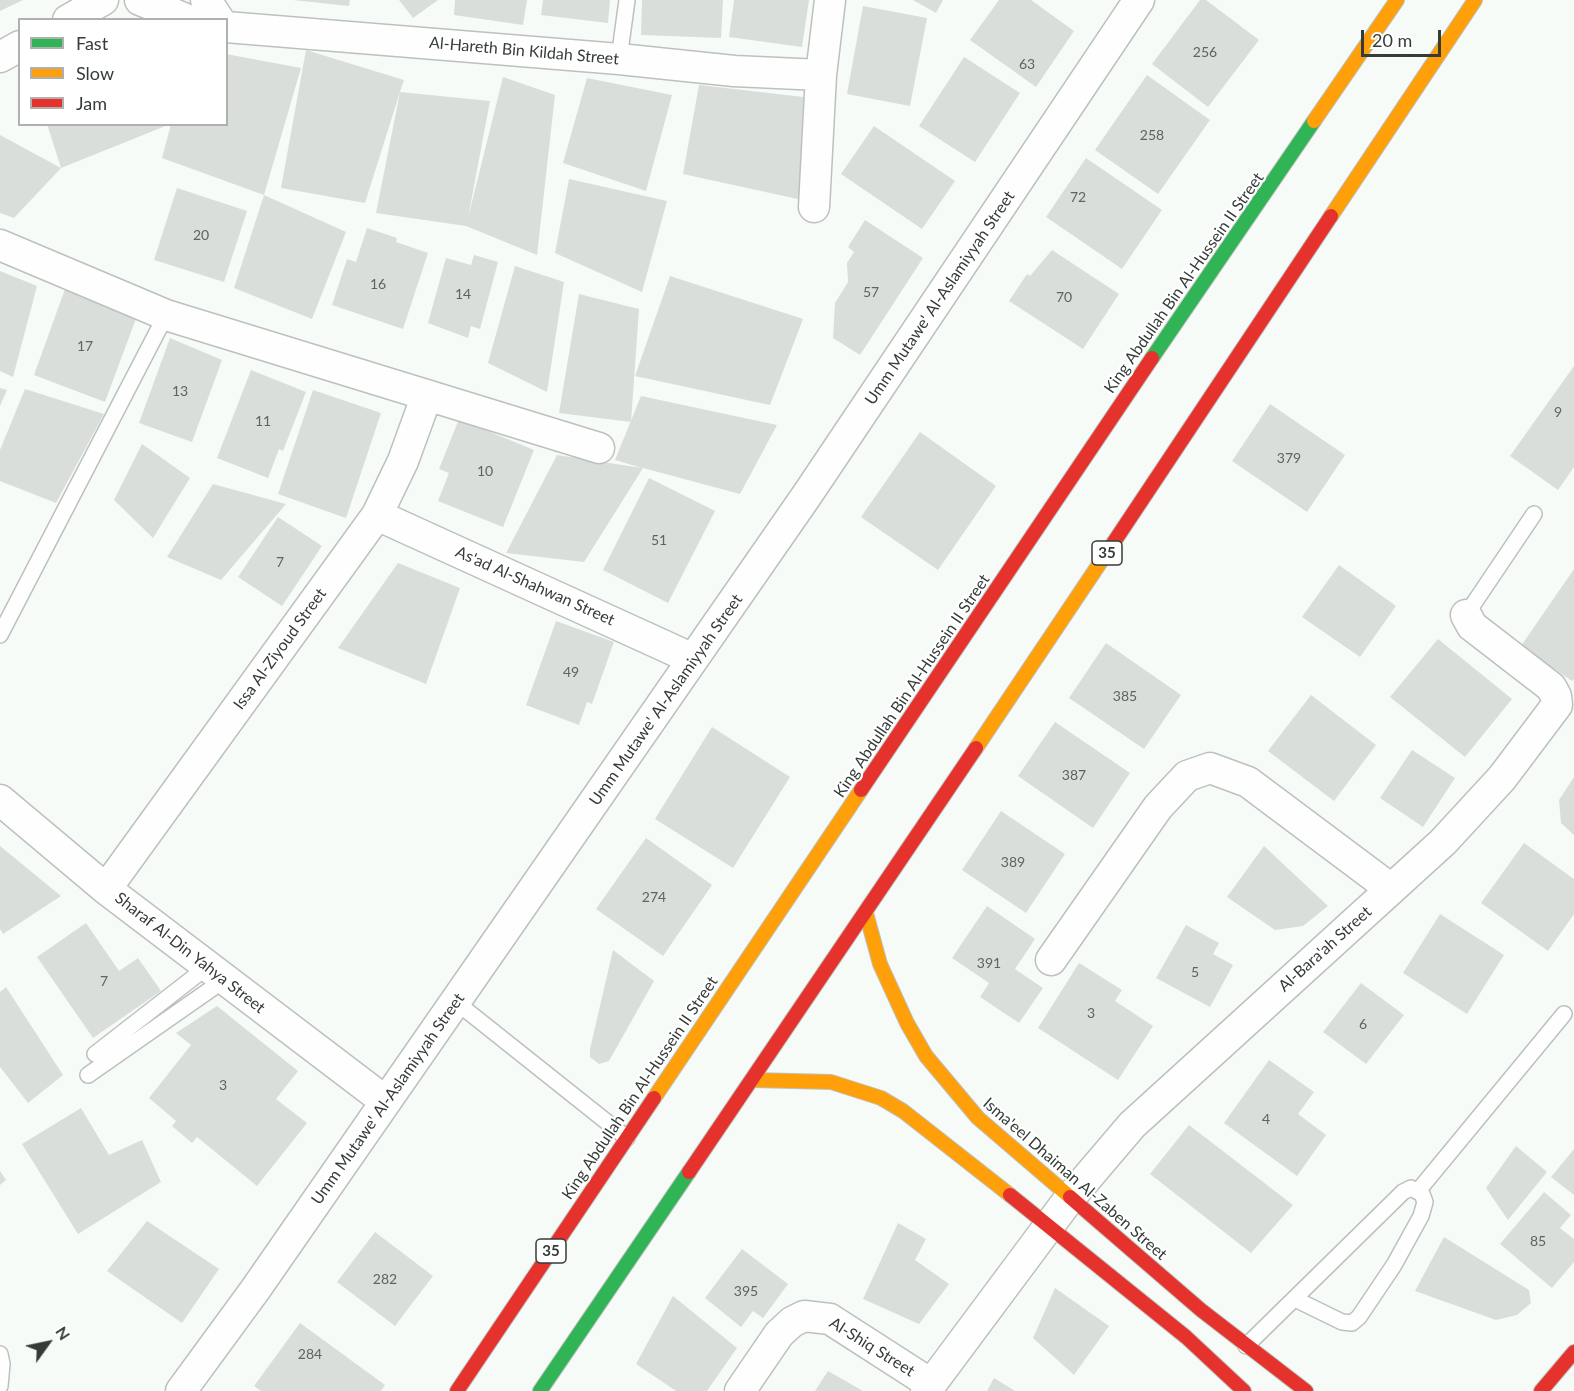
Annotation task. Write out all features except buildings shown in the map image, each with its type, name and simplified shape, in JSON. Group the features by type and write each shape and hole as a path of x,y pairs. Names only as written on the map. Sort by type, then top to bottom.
{"main road":[{"name":"King Abdullah Bin Al-Hussein II Street","path":"457,1391 1132,387 1397,0"},
{"name":"35","path":"540,1391 866,913 1475,0"},
{"name":"Isma'eel Dhaiman Al-Zaben Street","path":"866,913 880,964 892,993 926,1056 978,1118 1070,1199 1246,1346 1306,1391"},
{"path":"753,1080 831,1082 881,1098 944,1141 1050,1226 1186,1337 1244,1391"},
{"path":"1541,1391 1574,1352"}],"street":[{"path":"72,18 103,0"},
{"path":"140,0 183,18"},
{"path":"184,0 214,18"},
{"path":"206,0 216,18"},
{"path":"814,207 821,75 830,0"},
{"name":"Umm Mutawe' Al-Aslamiyyah Street","path":"180,1391 255,1290 384,1101 456,1002 814,485 1139,0"},
{"name":"Al-Hareth Bin Kildah Street","path":"228,27 619,59 734,71 821,75"},
{"path":"0,57 18,47"},
{"path":"0,245 166,315 599,448"},
{"name":"Issa Al-Ziyoud Street","path":"106,888 377,515 403,462 427,395"},
{"name":"As'ad Al-Shahwan Street","path":"377,515 693,659"},
{"name":"Al-Bara'ah Street","path":"1070,1199 1132,1125 1443,842 1502,778 1557,705 1556,696 1551,687 1472,626 1466,615"},
{"path":"1051,960 1158,807 1187,776 1210,768 1248,782 1391,890"},
{"name":"Sharaf Al-Din Yahya Street","path":"0,800 106,888 384,1101"},
{"name":"Al-Shiq Street","path":"740,1391 779,1334 792,1322 804,1316 830,1319 929,1387 1070,1199"}],"lane":[{"path":"619,59 627,0"},
{"path":"0,635 166,315"},
{"path":"1466,615 1534,514"},
{"path":"95,1054 216,974"},
{"path":"88,1075 216,974"},
{"path":"456,1002 627,1138"},
{"path":"1418,1191 1564,1014"},
{"path":"1246,1346 1403,1192 1411,1188 1418,1191 1425,1202 1421,1216 1394,1265 1359,1317 1352,1323 1342,1322 1295,1299"},
{"path":"0,1354 2,1364 0,1386"}],"traffic: fast":[{"path":"1152,358 1314,121"},
{"path":"540,1391 689,1172"}],"traffic: slow":[{"path":"1314,121 1397,0"},
{"path":"1331,216 1475,0"},
{"path":"976,748 1114,542"},
{"path":"654,1098 861,790"},
{"path":"866,913 880,964 907,1023 926,1056 978,1118 1070,1197"},
{"path":"753,1080 831,1082 881,1098 903,1111 1010,1195"}],"traffic: jam":[{"path":"1114,542 1331,216"},
{"path":"861,790 1152,358"},
{"path":"689,1172 976,748"},
{"path":"457,1391 654,1098"},
{"path":"1010,1195 1186,1337 1244,1391"},
{"path":"1070,1197 1201,1310 1306,1391"},
{"path":"1541,1391 1574,1352"}]}
